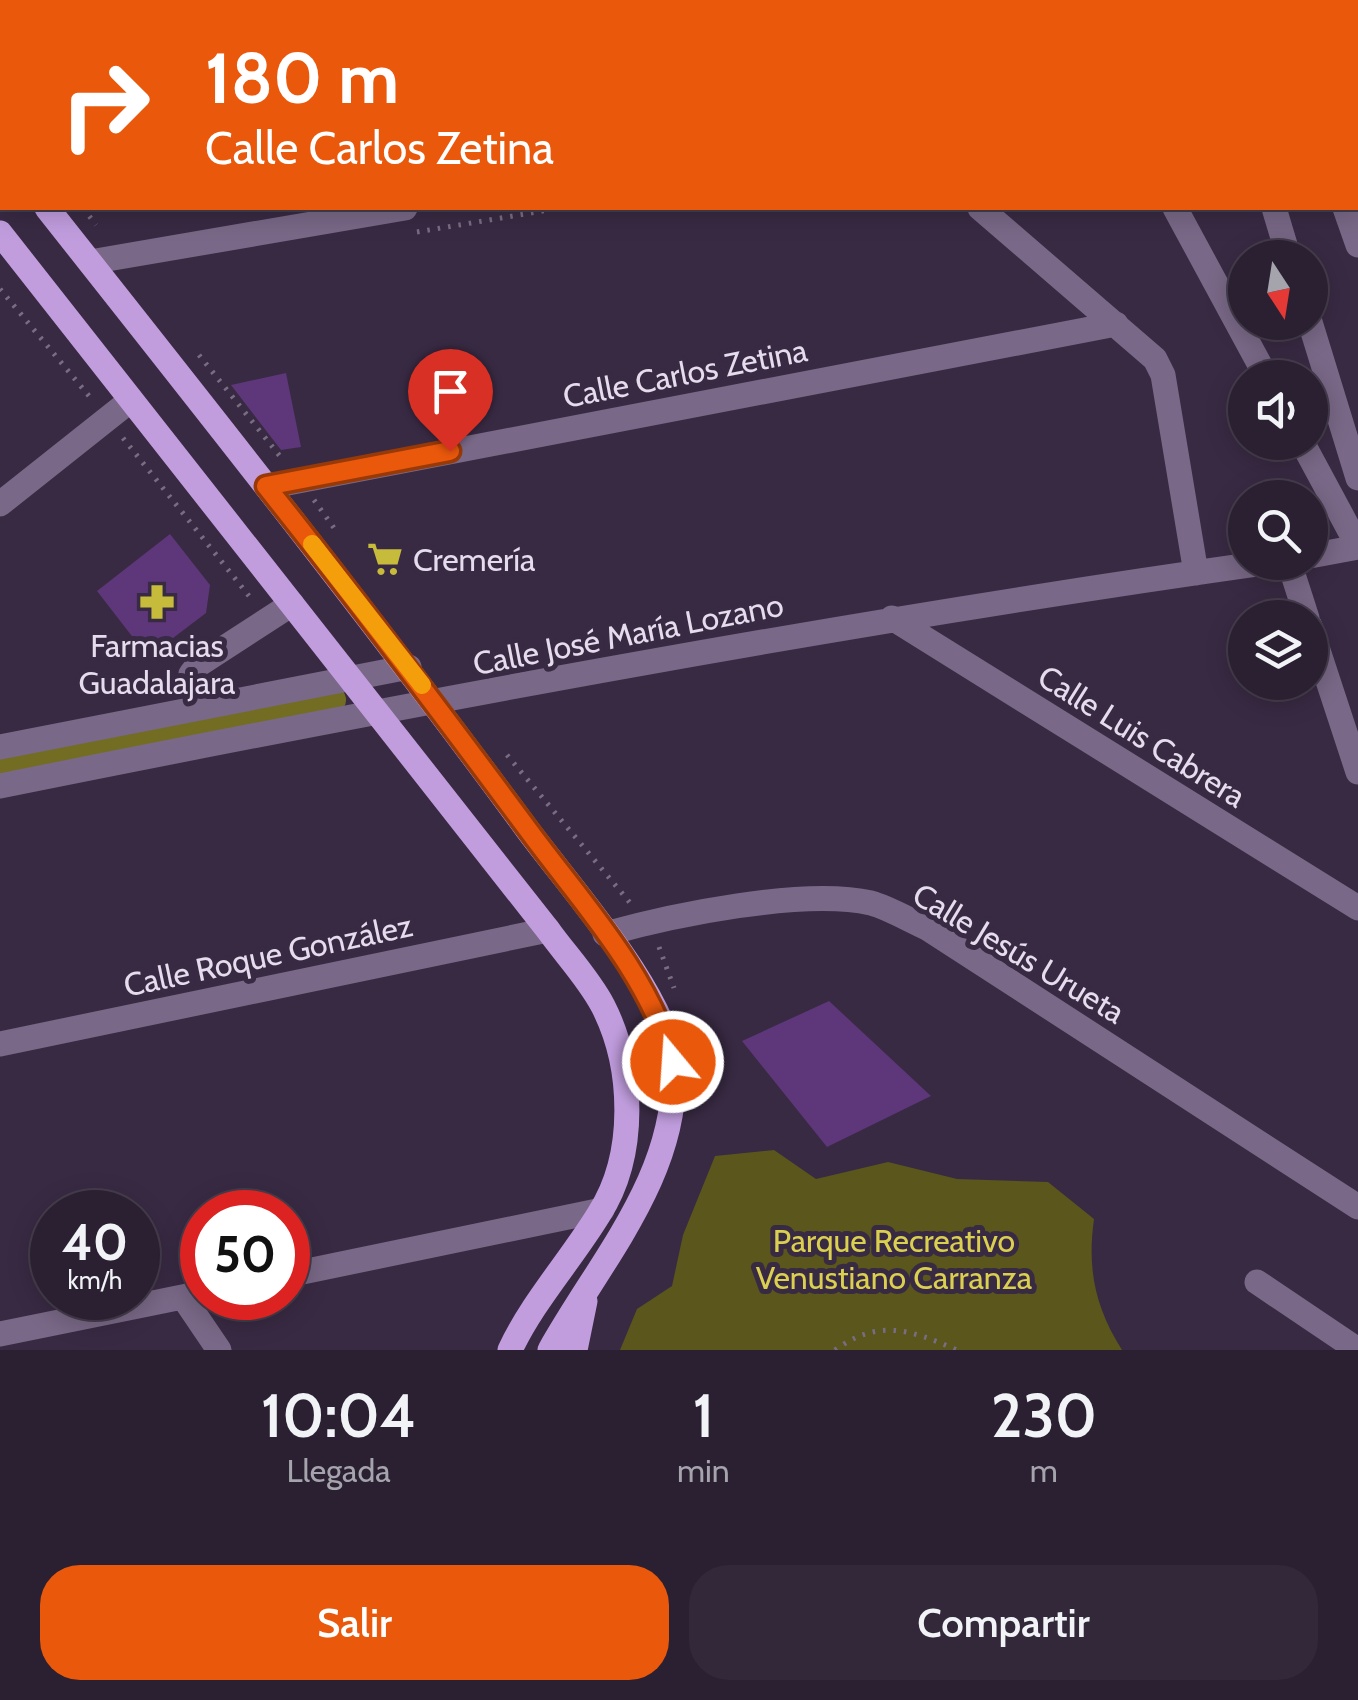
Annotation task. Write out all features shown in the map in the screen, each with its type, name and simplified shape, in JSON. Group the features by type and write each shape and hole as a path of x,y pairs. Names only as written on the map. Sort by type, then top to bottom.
{"main road":[{"path":"49,210 410,667 605,934 663,1025 673,1062 672,1118 636,1212 584,1288 550,1350"},
{"path":"0,233 548,930 602,1006 627,1086 627,1130 602,1210 522,1325 498,1350"},
{"path":"575,1350 585,1310 584,1288"},
{"path":"510,1350 522,1325"}],"street":[{"path":"90,262 393,210"},
{"path":"982,210 1155,359 1163,375 1196,573"},
{"path":"1176,210 1256,360"},
{"path":"1275,210 1284,240"},
{"path":"1346,210 1358,245"},
{"name":"Calle Carlos Zetina","path":"266,486 1116,324"},
{"path":"1316,340 1358,478"},
{"path":"0,504 131,400"},
{"path":"1312,460 1358,546 1328,552"},
{"name":"Calle José María Lozano","path":"0,786 892,618 1228,568"},
{"path":"208,706 194,685 192,674 198,664 292,604"},
{"name":"Calle Luis Cabrera","path":"892,618 1358,908"},
{"path":"0,748 410,667"},
{"path":"1328,681 1358,772"},
{"name":"Calle Jesús Urueta","path":"605,934 646,922 812,898 872,904 927,928 1358,1208"},
{"name":"Calle Roque González","path":"0,1044 548,930"},
{"path":"310,1270 602,1210"},
{"path":"1257,1282 1358,1350"},
{"path":"0,1334 180,1297"},
{"path":"205,1320 219,1350"}],"path":[{"path":"0,289 268,620"},
{"path":"835,1350 855,1336 908,1328 956,1350"}],"green space":[{"name":"Parque Recreativo Venustiano Carranza","path":"774,1150 816,1179 888,1162 957,1179 1048,1182 1094,1219 1095,1287 1105,1318 1122,1350 620,1350 637,1309 672,1286 683,1235 715,1156"}],"building":[{"path":"286,373 301,447 281,450 231,385"},
{"name":"Farmacias Guadalajara","path":"170,534 210,585 206,613 148,657 97,591"},
{"path":"829,1001 931,1096 827,1147 742,1041"}],"waterway":[{"path":"0,767 332,700"}],"slow traffic":[{"path":"312,544 422,685"}],"place":[{"name":"Cremería","path":"385,559"},
{"name":"Farmacias Guadalajara","path":"157,602"}],"route":[{"path":"450,451 266,486 410,667 648,994 663,1025 673,1062"}]}
